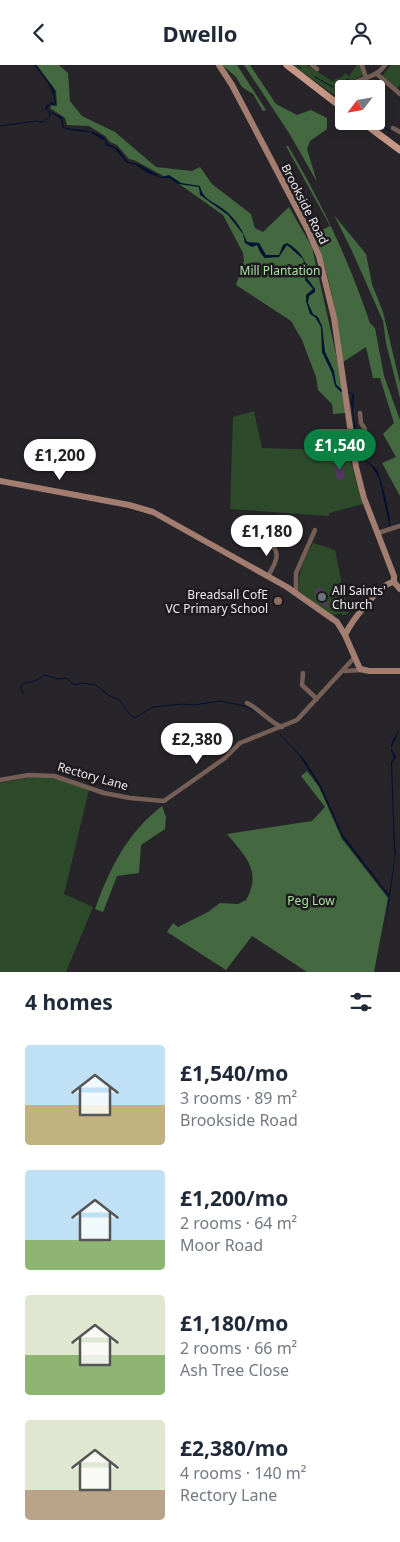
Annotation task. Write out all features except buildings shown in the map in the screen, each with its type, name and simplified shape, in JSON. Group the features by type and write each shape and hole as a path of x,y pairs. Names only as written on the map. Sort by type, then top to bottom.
{"main road":[{"path":"287,65 334,101"},
{"path":"373,130 400,150"}],"street":[{"name":"Brookside Road","path":"219,65 232,85 315,246 334,318 344,386 355,423 353,452 360,484 378,533 397,575 394,582"},
{"path":"362,65 366,78"},
{"path":"361,80 378,74 385,65"},
{"path":"378,74 400,94"},
{"name":"Brookside Road","path":"355,423 360,413"},
{"name":"Brookside Road","path":"355,423 365,429"},
{"path":"0,481 147,510 268,576 337,622 345,635 358,667 363,670"},
{"path":"378,533 400,526"},
{"path":"296,593 296,573 315,530"},
{"path":"268,576 277,557 275,548 265,539 271,533"},
{"path":"345,635 352,622 381,588 386,584 394,582 400,589"},
{"path":"337,622 352,622"},
{"name":"Rectory Lane","path":"0,780 29,775 54,776 104,793 160,802 164,801 220,762 240,743 282,727 301,717 354,659"},
{"path":"345,671 400,671"},
{"path":"302,673 302,685 317,699"},
{"path":"247,703 260,710 282,727"},
{"path":"271,720 271,731"}],"green space":[{"name":"Mill Plantation","path":"37,65 59,65 68,73 70,101 82,116 115,132 156,167 192,171 200,167 212,184 251,214 255,228 263,232 289,207 312,247 338,363 346,413 333,414 332,404 318,390 316,377 302,340 291,321 236,285 244,261 243,253 223,215 182,186 129,159 117,145 89,126 67,125 65,118 50,108 52,105 57,106 56,91"},
{"path":"222,65 237,65 266,110 263,111 253,94 242,87 236,77"},
{"path":"244,65 250,65 276,104 297,115 311,110 327,118 327,129 310,141 307,149 317,182 289,133"},
{"path":"293,65 306,65 334,82 335,79 342,77 345,73 349,76 357,65 361,65 363,75 353,80 348,78 335,80 334,95"},
{"path":"391,65 399,65 400,67 400,85 396,89 382,76"},
{"path":"286,146 288,146 300,167 323,211 344,255 370,323 375,328 384,376 400,420 400,496 382,463 396,457 383,434 394,423 380,378 373,378 366,347 343,362 332,297 320,249 314,234 330,226"},
{"path":"334,215 366,254 372,284 383,312 400,383 400,398 386,343 383,321"},
{"path":"254,411 262,448 323,450 329,456 349,456 363,504 329,513 329,516 230,509 233,417"},
{"path":"313,543 335,550 348,614 343,615 341,613 332,616 299,591 301,571"},
{"name":"Peg Low","path":"307,771 319,787 342,839 388,898 374,972 307,972 252,936 226,970 167,932 173,923 178,927 208,912 220,903 238,904 246,900 251,890 252,872 245,856 227,834 312,821 325,807 301,776"},
{"path":"45,775 89,790 64,894 93,907 66,972 0,972 0,783"},
{"path":"162,806 166,817 165,829 141,845 139,873 117,876 103,912 95,909 107,879 121,852 139,828"}],"water":[{"path":"34,65 36,65 54,89 56,104 54,106 50,103 47,110 62,117 64,127 95,132 105,139 108,144 118,149 128,162 138,164 161,177 169,175 181,183 200,186 204,195 227,212 243,234 228,215 200,195 199,187 178,184 168,178 161,178 146,172 136,165 127,163 114,148 106,145 105,141 90,132 63,128 61,119 45,109 46,106 51,102 55,104 53,93"},
{"path":"243,234 247,242 259,243 266,255 279,255 283,245 287,243 303,257 307,272 307,278 315,289 315,292 309,296 308,303 322,326 325,352 334,371 336,384 341,389 354,394 353,412 359,449 379,474 388,508 390,528 379,478 372,467 357,451 351,400 353,394 341,392 335,386 332,373 322,352 321,327 315,317 310,314 306,301 306,295 313,289 305,280 306,270 303,259 287,245 279,257 265,258 257,245 252,247 245,243"},
{"path":"400,729 391,748 393,739"},
{"path":"279,733 304,759 321,786 343,835 389,895 395,854 391,763 394,757 391,748 396,757 392,763 396,852 385,932 389,897 343,838 320,787 299,755"}],"waterway":[{"path":"297,65 301,68"},
{"path":"315,77 333,87"},
{"path":"39,122 43,122 50,116 49,112"},
{"path":"0,126 37,121"},
{"path":"385,128 390,131"},
{"path":"23,693 20,687 22,685 45,675 58,679 66,678 74,685 82,683 96,685 108,695 120,700 129,714 135,718 153,707 182,704 194,705 220,701 245,706 256,712"}],"place":[{"name":"All Saints' Church","path":"322,597"},
{"name":"Breadsall CofE VC Primary School","path":"278,601"}]}
